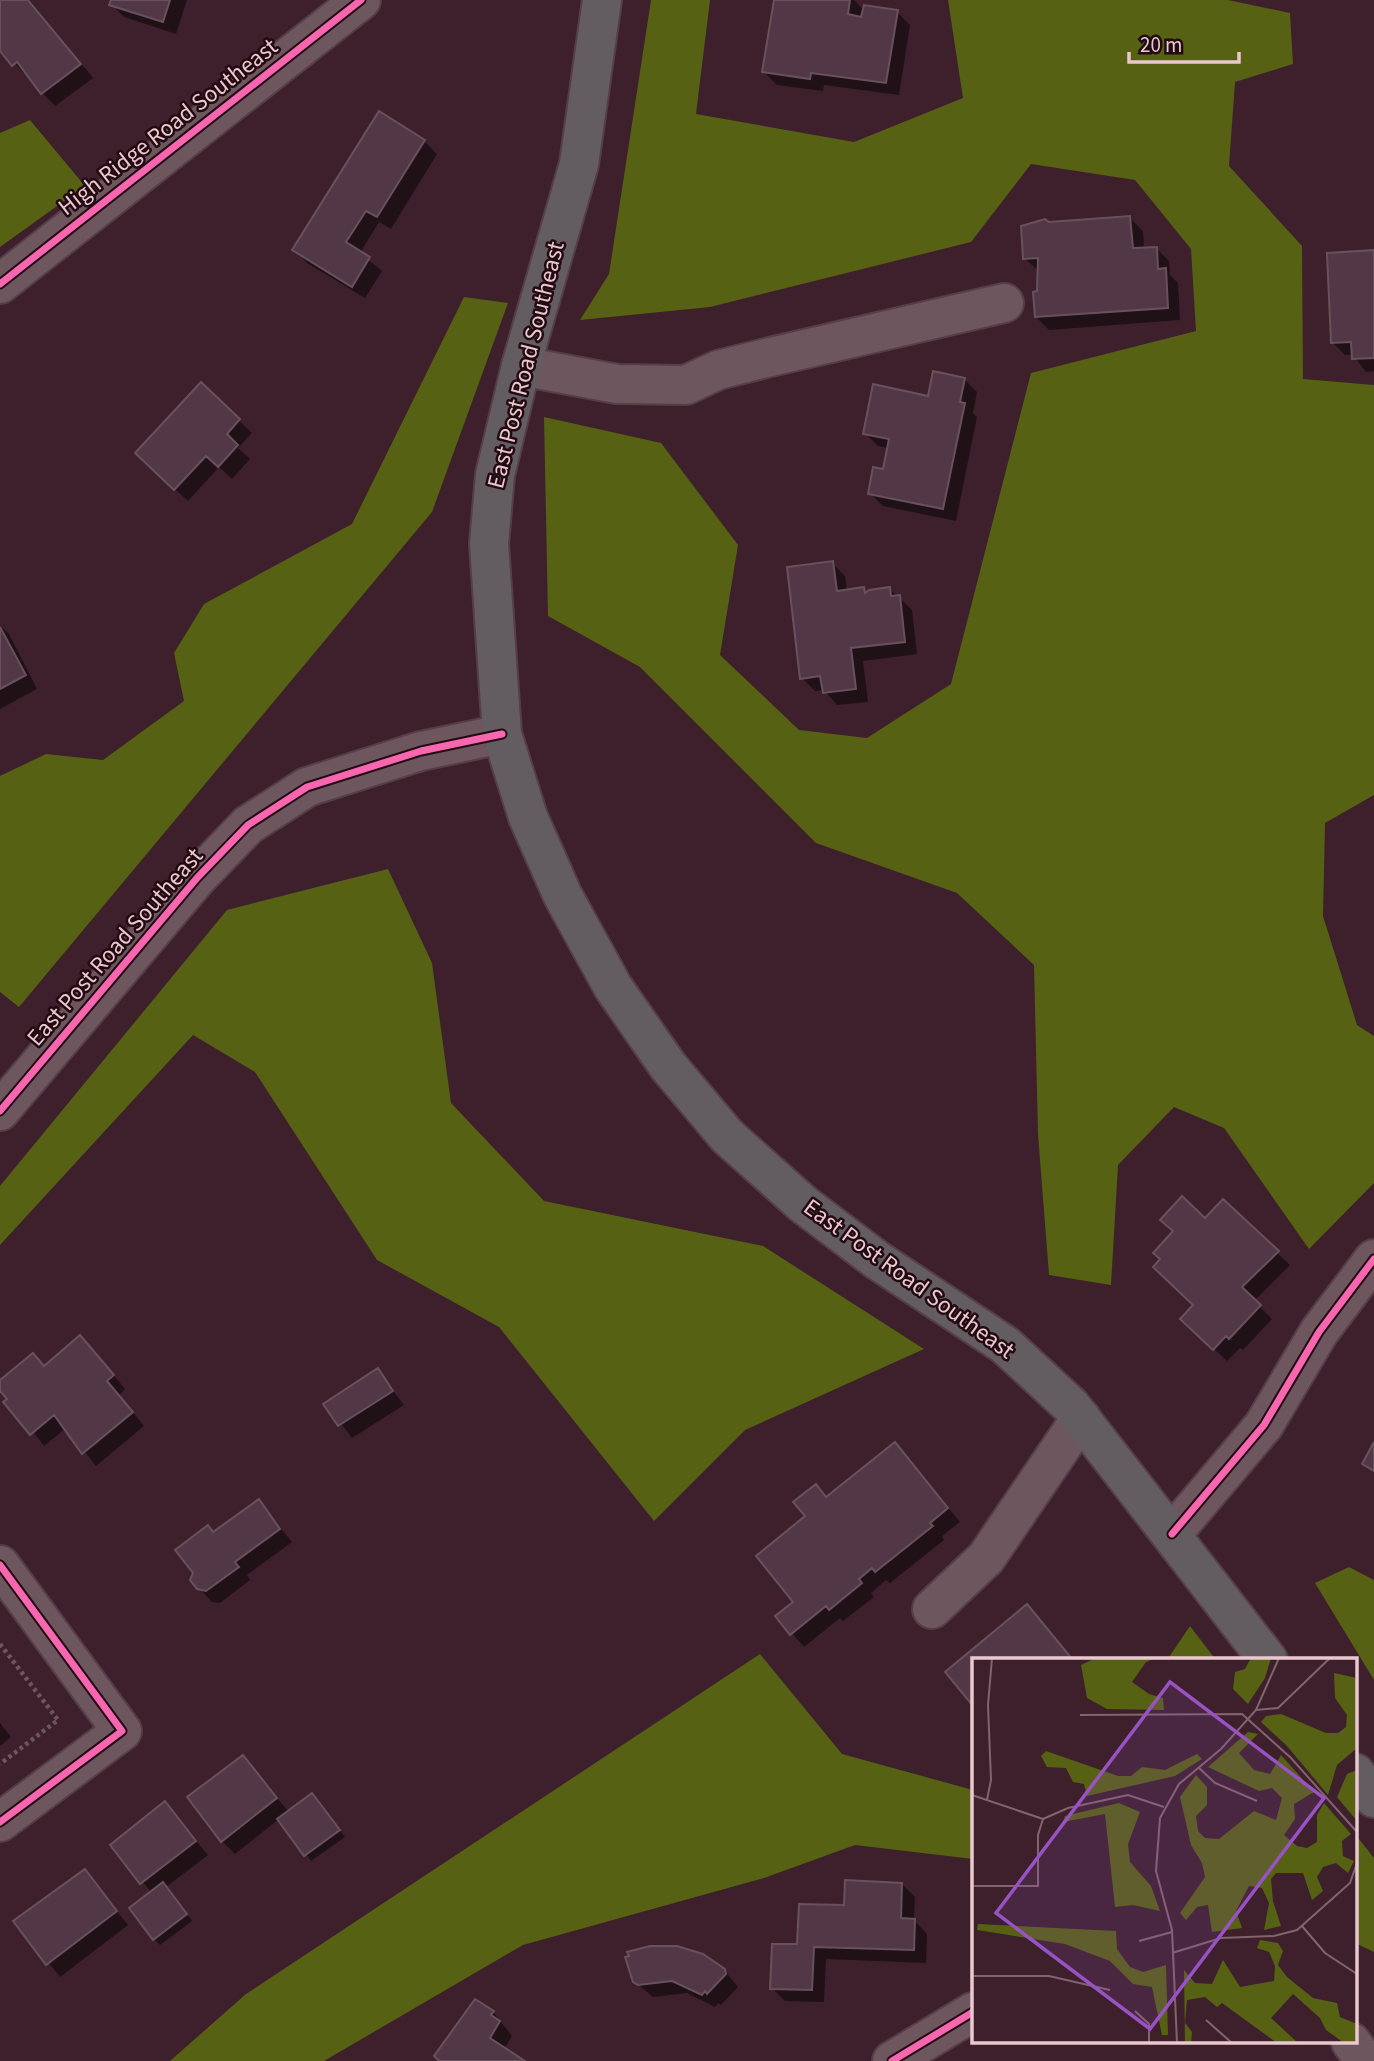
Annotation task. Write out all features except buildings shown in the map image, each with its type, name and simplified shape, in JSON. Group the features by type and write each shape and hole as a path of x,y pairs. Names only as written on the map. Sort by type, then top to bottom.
{"main road":[{"name":"East Post Road Southeast","path":"602,0 579,164 521,366 495,475 489,544 502,734 528,817 563,896 613,987 668,1066 727,1136 803,1204 856,1244 1005,1345 1081,1418 1266,1658"},
{"path":"1356,1774 1374,1798"}],"street":[{"name":"High Ridge Road Southeast","path":"0,284 361,0"},
{"path":"521,366 618,384 686,385 718,370 1004,303"},
{"name":"East Post Road Southeast","path":"0,1111 197,878 248,825 307,787 421,751 502,734"},
{"path":"1172,1534 1264,1424 1320,1332 1374,1259"},
{"path":"932,1609 986,1558 1081,1418"},
{"path":"0,1566 121,1731 0,1822"},
{"path":"892,2061 972,2013"},
{"path":"1352,2044 1365,2061"}],"path":[{"path":"0,1644 58,1720 0,1764"}],"green space":[{"path":"651,0 710,0 696,114 854,142 963,98 948,0 1228,0 1290,13 1293,64 1235,82 1229,166 1302,246 1303,379 1374,385 1374,795 1325,823 1323,916 1357,1025 1374,1036 1374,1183 1309,1249 1224,1128 1174,1107 1118,1165 1111,1285 1049,1275 1038,1134 1034,965 957,893 816,843 640,667 548,616 544,417 661,443 738,545 720,655 799,730 867,738 951,684 1031,373 1196,331 1191,249 1135,180 1031,164 971,242 710,307 580,320 609,274"},
{"path":"30,120 85,186 0,247 0,133"},
{"path":"464,297 508,303 432,512 19,1007 0,992 0,776 46,754 103,760 184,701 174,653 204,604 352,524"},
{"path":"388,869 432,963 451,1103 544,1201 763,1246 924,1349 745,1430 654,1521 499,1327 377,1260 255,1072 193,1035 0,1245 0,1186 227,910"},
{"path":"1349,1567 1374,1580 1374,1680 1315,1583"},
{"path":"1190,1626 1214,1658 1168,1658"},
{"path":"760,1654 842,1754 972,1790 972,1859 855,1845 764,1878 523,1945 324,2061 170,2061 246,1994"},
{"path":"1356,1835 1374,1858 1374,1952 1356,1943"}],"cycle path":[{"path":"0,284 361,0"},
{"path":"0,1111 197,878 248,825 307,787 421,751 502,734"},
{"path":"1172,1534 1264,1425 1319,1332 1374,1259"},
{"path":"0,1565 122,1731 0,1822"},
{"path":"892,2061 972,2013"}]}
